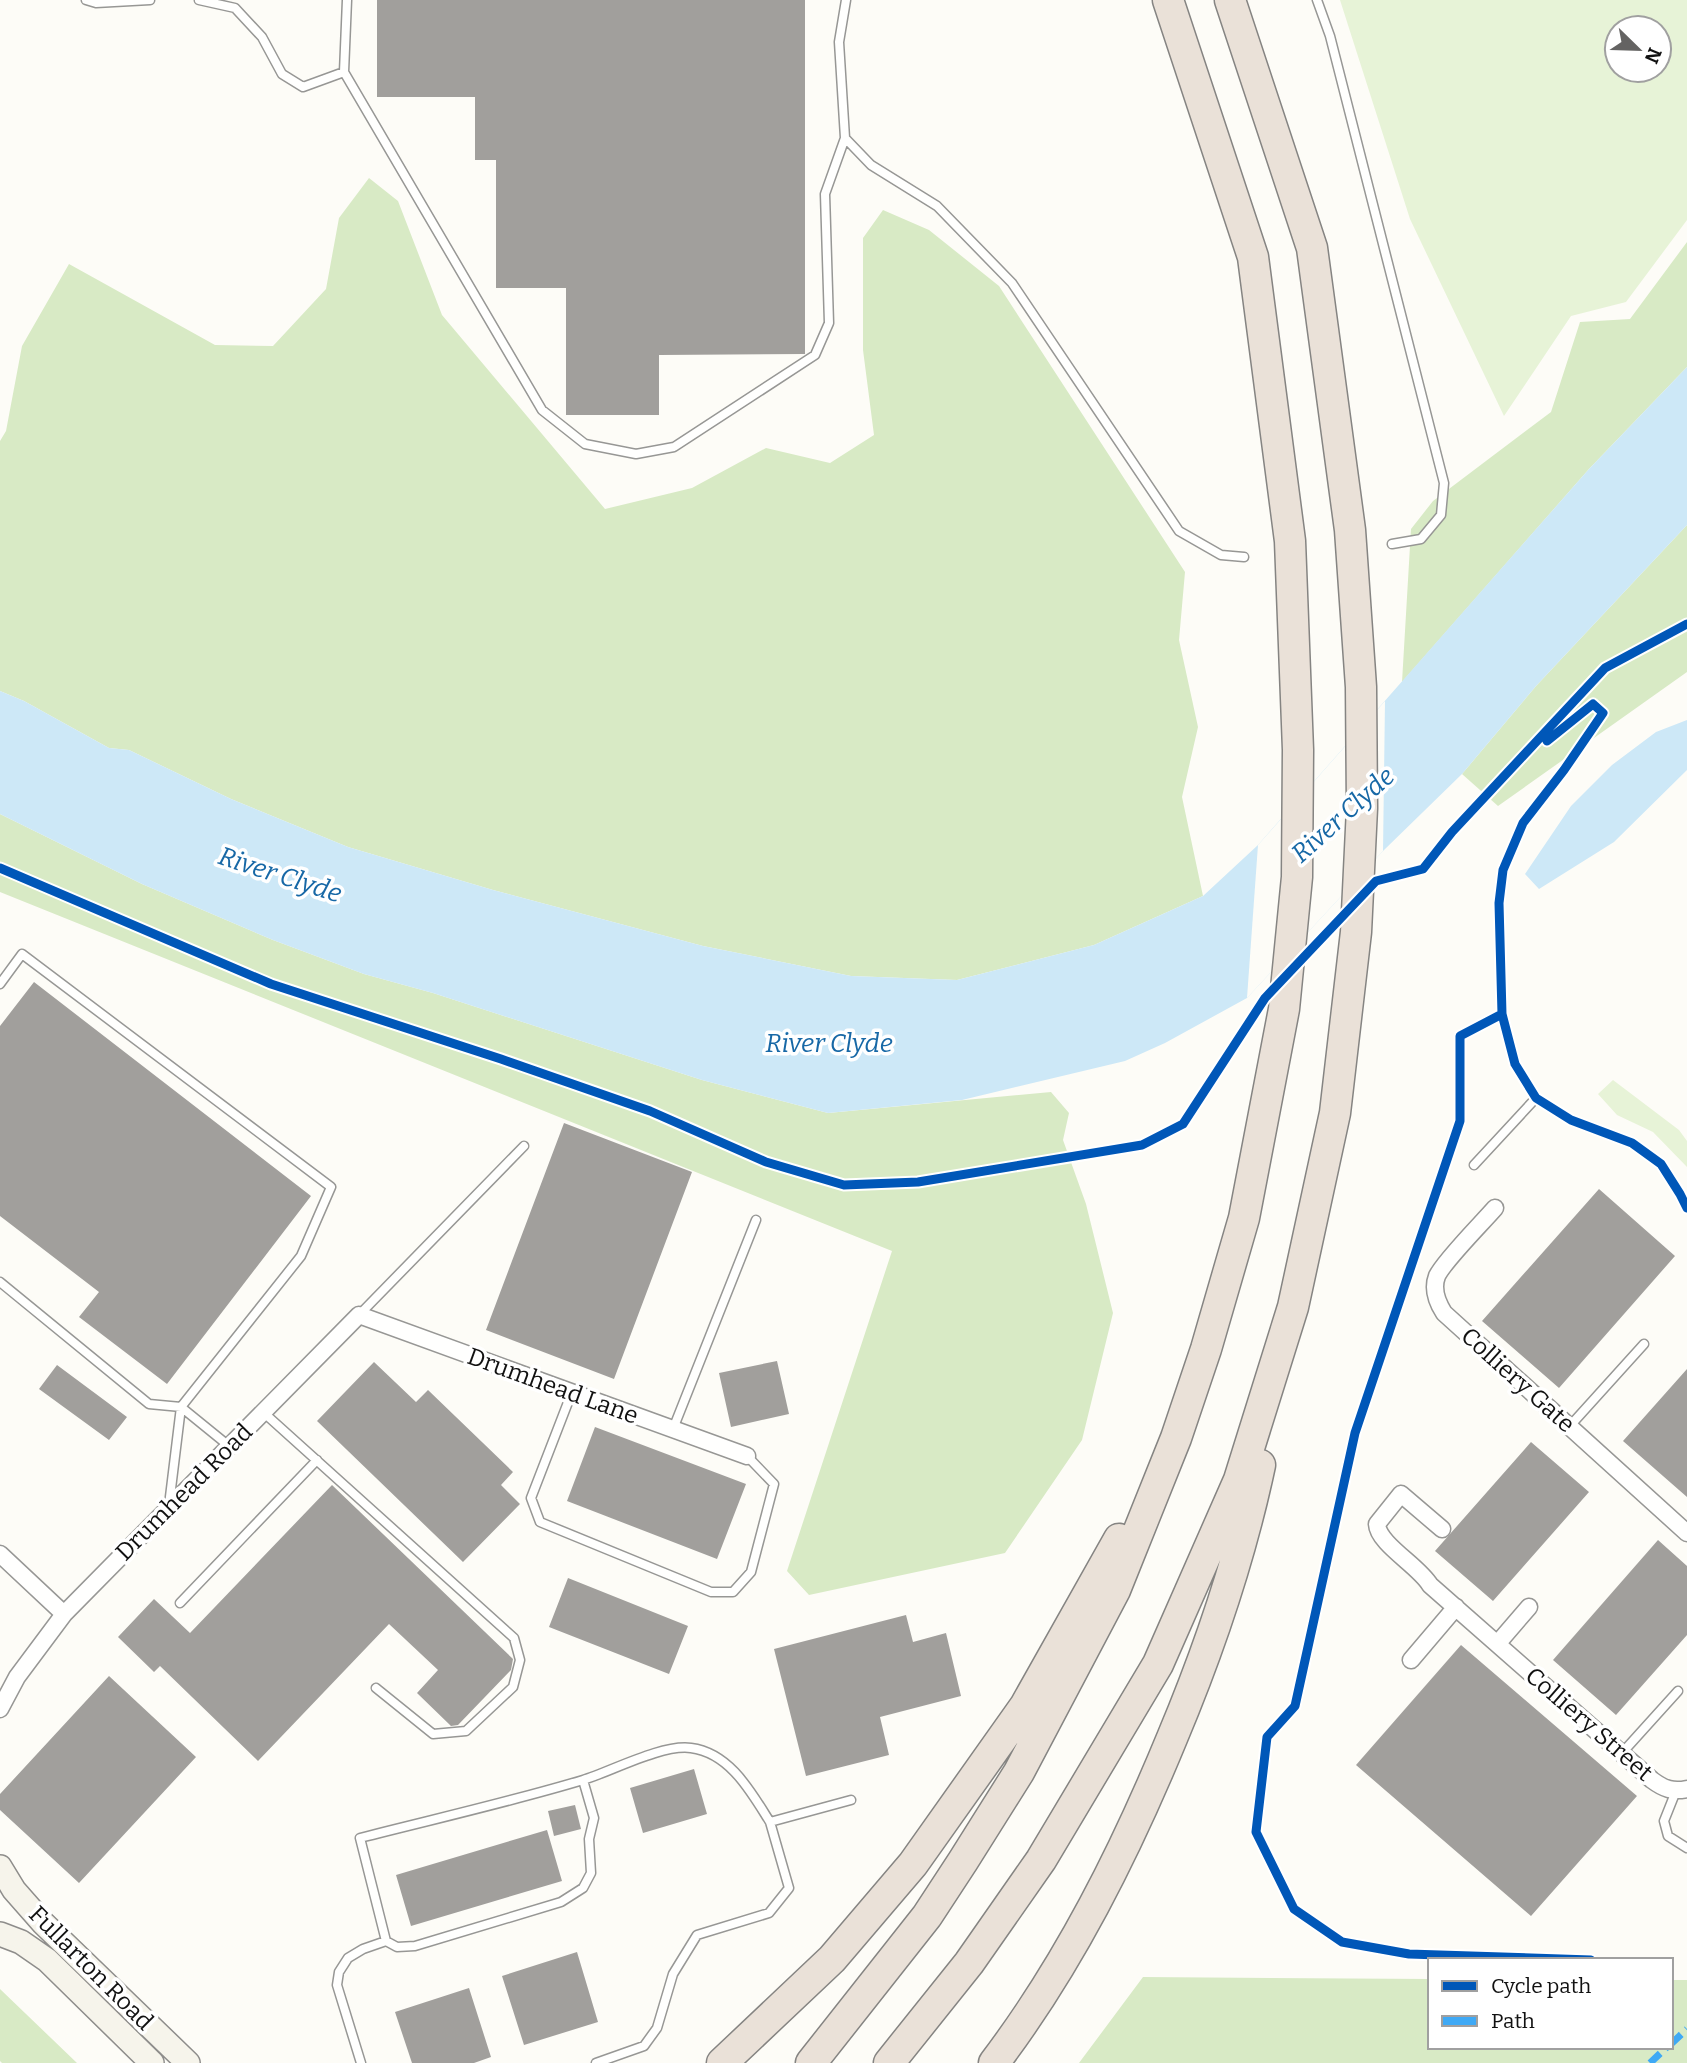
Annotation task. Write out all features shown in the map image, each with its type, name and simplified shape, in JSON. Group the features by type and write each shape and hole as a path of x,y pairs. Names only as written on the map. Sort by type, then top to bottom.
{"highway":[{"path":"811,2063 927,1916 1019,1772 1115,1590 1176,1438 1206,1349 1244,1218 1284,1009 1297,877 1298,750 1290,541 1253,257 1168,0"},
{"path":"994,2063 1068,1954 1135,1826 1206,1657 1253,1499 1335,1112 1356,932 1362,808 1361,687 1350,530 1312,248 1230,0"},
{"path":"889,2063 969,1963 1041,1860 1158,1664 1239,1480 1293,1307"},
{"path":"722,2063 832,1959 913,1864 1025,1706 1176,1438"}],"street":[{"name":"Colliery Gate","path":"1495,1208 1437,1276 1438,1304 1444,1313 1687,1533"},
{"name":"Drumhead Lane","path":"359,1315 747,1456"},
{"name":"Drumhead Road","path":"17,1677 64,1614 359,1315"},
{"name":"Colliery Street","path":"1442,1529 1401,1494 1377,1524 1379,1535 1652,1780 1662,1788 1682,1790"},
{"path":"0,1554 64,1614"},
{"path":"1411,1660 1457,1607"},
{"path":"1498,1643 1529,1607"},
{"path":"0,1688 17,1677"},
{"path":"0,1709 17,1677"},
{"name":"Fullarton Road","path":"0,1867 14,1890 43,1923 188,2063"},
{"name":"Fullarton Road","path":"0,1934 21,1942 47,1960 152,2063"}],"lane":[{"path":"86,0 96,3 150,0"},
{"path":"199,0 235,8 262,37 282,74 303,87 344,72"},
{"path":"347,0 344,72 542,410 585,444 636,454 674,447 815,355 829,323 825,194 845,138 839,42 846,0"},
{"path":"1317,0 1329,36 1444,483 1441,515 1421,539 1392,544"},
{"path":"845,138 870,165 937,206 1012,284 1179,531 1221,555 1244,557"},
{"path":"0,984 22,954 331,1186 301,1256 181,1408 168,1508"},
{"path":"1474,1165 1536,1098"},
{"path":"359,1315 524,1146"},
{"path":"673,1429 756,1220"},
{"path":"0,1282 149,1404 181,1408 229,1446"},
{"path":"1570,1427 1644,1344"},
{"path":"572,1392 531,1497 540,1522 711,1592 733,1592 751,1572 774,1484 747,1456"},
{"path":"263,1412 514,1638 520,1661 513,1687 466,1731 433,1734 376,1688"},
{"path":"180,1603 317,1460"},
{"path":"1622,1753 1678,1691"},
{"path":"583,1780 594,1818 589,1839 591,1873 583,1888 561,1902 415,1946 397,1947 386,1941 360,1839 583,1780 671,1749 691,1748 710,1754 732,1768 770,1822 789,1888 769,1913 697,1935 673,1974 657,2028 644,2046 596,2063"},
{"path":"1682,1790 1664,1821 1668,1836 1687,1848"},
{"path":"770,1822 851,1800"},
{"path":"362,2063 337,1985 339,1972 348,1958 386,1941"}],"green space":[{"path":"1340,0 1687,0 1687,220 1626,302 1571,316 1504,416 1410,219"},
{"path":"369,178 398,201 442,315 605,509 692,488 766,448 830,463 874,435 863,350 863,238 883,210 929,230 999,286 1185,572 1179,640 1198,727 1182,797 1203,896 1094,945 957,980 851,976 703,946 493,890 348,847 231,799 129,750 109,748 24,701 0,691 0,441 6,431 22,346 69,264 215,345 273,346 326,289 339,218"},
{"path":"1687,242 1687,367 1589,469 1402,682 1411,529 1433,501 1551,412 1580,322 1630,319"},
{"path":"1687,525 1687,672 1498,806 1462,774 1536,686"},
{"path":"0,814 142,884 273,940 364,974 433,993 702,1080 828,1113 1051,1092 1069,1113 1063,1140 1086,1204 1113,1313 1082,1440 1005,1553 809,1595 787,1571 892,1251 0,892"},
{"path":"1613,1080 1679,1130 1687,1141 1687,1167 1653,1132 1617,1115 1598,1094"},
{"path":"1143,1977 1428,1979 1428,2049 1673,2049 1673,1980 1687,1980 1687,2063 1079,2063"},
{"path":"0,1989 77,2063 2,2063"}],"water":[{"name":"River Clyde","path":"1687,367 1687,525 1536,686 1462,774 1383,851 1247,998 1165,1043 1125,1061 962,1100 828,1113 702,1080 433,993 364,974 273,940 142,884 0,814 0,691 24,701 109,748 129,750 231,799 348,847 493,890 703,946 851,976 957,980 1094,945 1203,896 1258,845 1589,469"},
{"path":"1687,720 1687,770 1614,842 1539,889 1525,874 1571,806 1612,765 1656,732"}],"pier":[{"path":"1385,701 1383,851 1247,998 1258,845"}],"building":[{"path":"377,0 805,0 805,354 659,355 659,415 566,415 566,288 496,288 496,160 475,160 475,97 377,97"},
{"path":"34,982 311,1196 167,1384 79,1317 99,1292 0,1216 0,1026"},
{"path":"564,1123 692,1172 614,1379 486,1330"},
{"path":"1599,1189 1675,1256 1559,1388 1482,1321"},
{"path":"777,1361 789,1414 731,1427 719,1373"},
{"path":"374,1362 416,1402 428,1390 513,1472 501,1485 520,1504 463,1562 317,1421"},
{"path":"57,1365 127,1417 109,1440 39,1389"},
{"path":"1687,1369 1687,1497 1623,1441"},
{"path":"595,1427 746,1484 717,1559 567,1501"},
{"path":"1531,1442 1589,1492 1493,1601 1435,1551"},
{"path":"332,1485 513,1659 511,1670 458,1725 451,1726 417,1693 438,1670 389,1624 258,1761 160,1666 154,1672 118,1637 154,1599 190,1633"},
{"path":"1658,1540 1687,1566 1687,1635 1616,1715 1553,1660"},
{"path":"568,1578 688,1626 669,1674 549,1627"},
{"path":"906,1615 913,1642 946,1633 961,1696 880,1717 889,1755 806,1776 774,1649"},
{"path":"1461,1645 1637,1796 1531,1916 1356,1765"},
{"path":"109,1676 196,1757 79,1883 0,1810 0,1794"},
{"path":"694,1769 707,1814 643,1833 630,1788"},
{"path":"575,1805 581,1829 554,1836 548,1811"},
{"path":"547,1830 562,1881 411,1926 396,1875"},
{"path":"577,1952 598,2022 524,2045 502,1976"},
{"path":"469,1988 491,2057 474,2063 412,2063 395,2012"}],"marked path":[{"path":"1673,2042 1687,2029"},
{"path":"1650,2063 1665,2049"}],"cycle path":[{"path":"0,868 271,984 650,1111 766,1162 844,1185 918,1182 1142,1145 1183,1124 1265,998 1376,881 1423,869 1452,832 1605,668 1687,624"},
{"path":"1547,741 1593,704 1603,713 1523,823 1503,870 1499,903 1502,1014 1515,1064 1536,1098 1571,1120 1632,1143 1661,1164 1687,1208"},
{"path":"1502,1014 1460,1036 1460,1121 1355,1433 1295,1706 1267,1737 1256,1832 1294,1909 1342,1942 1409,1954 1530,1958"}]}
